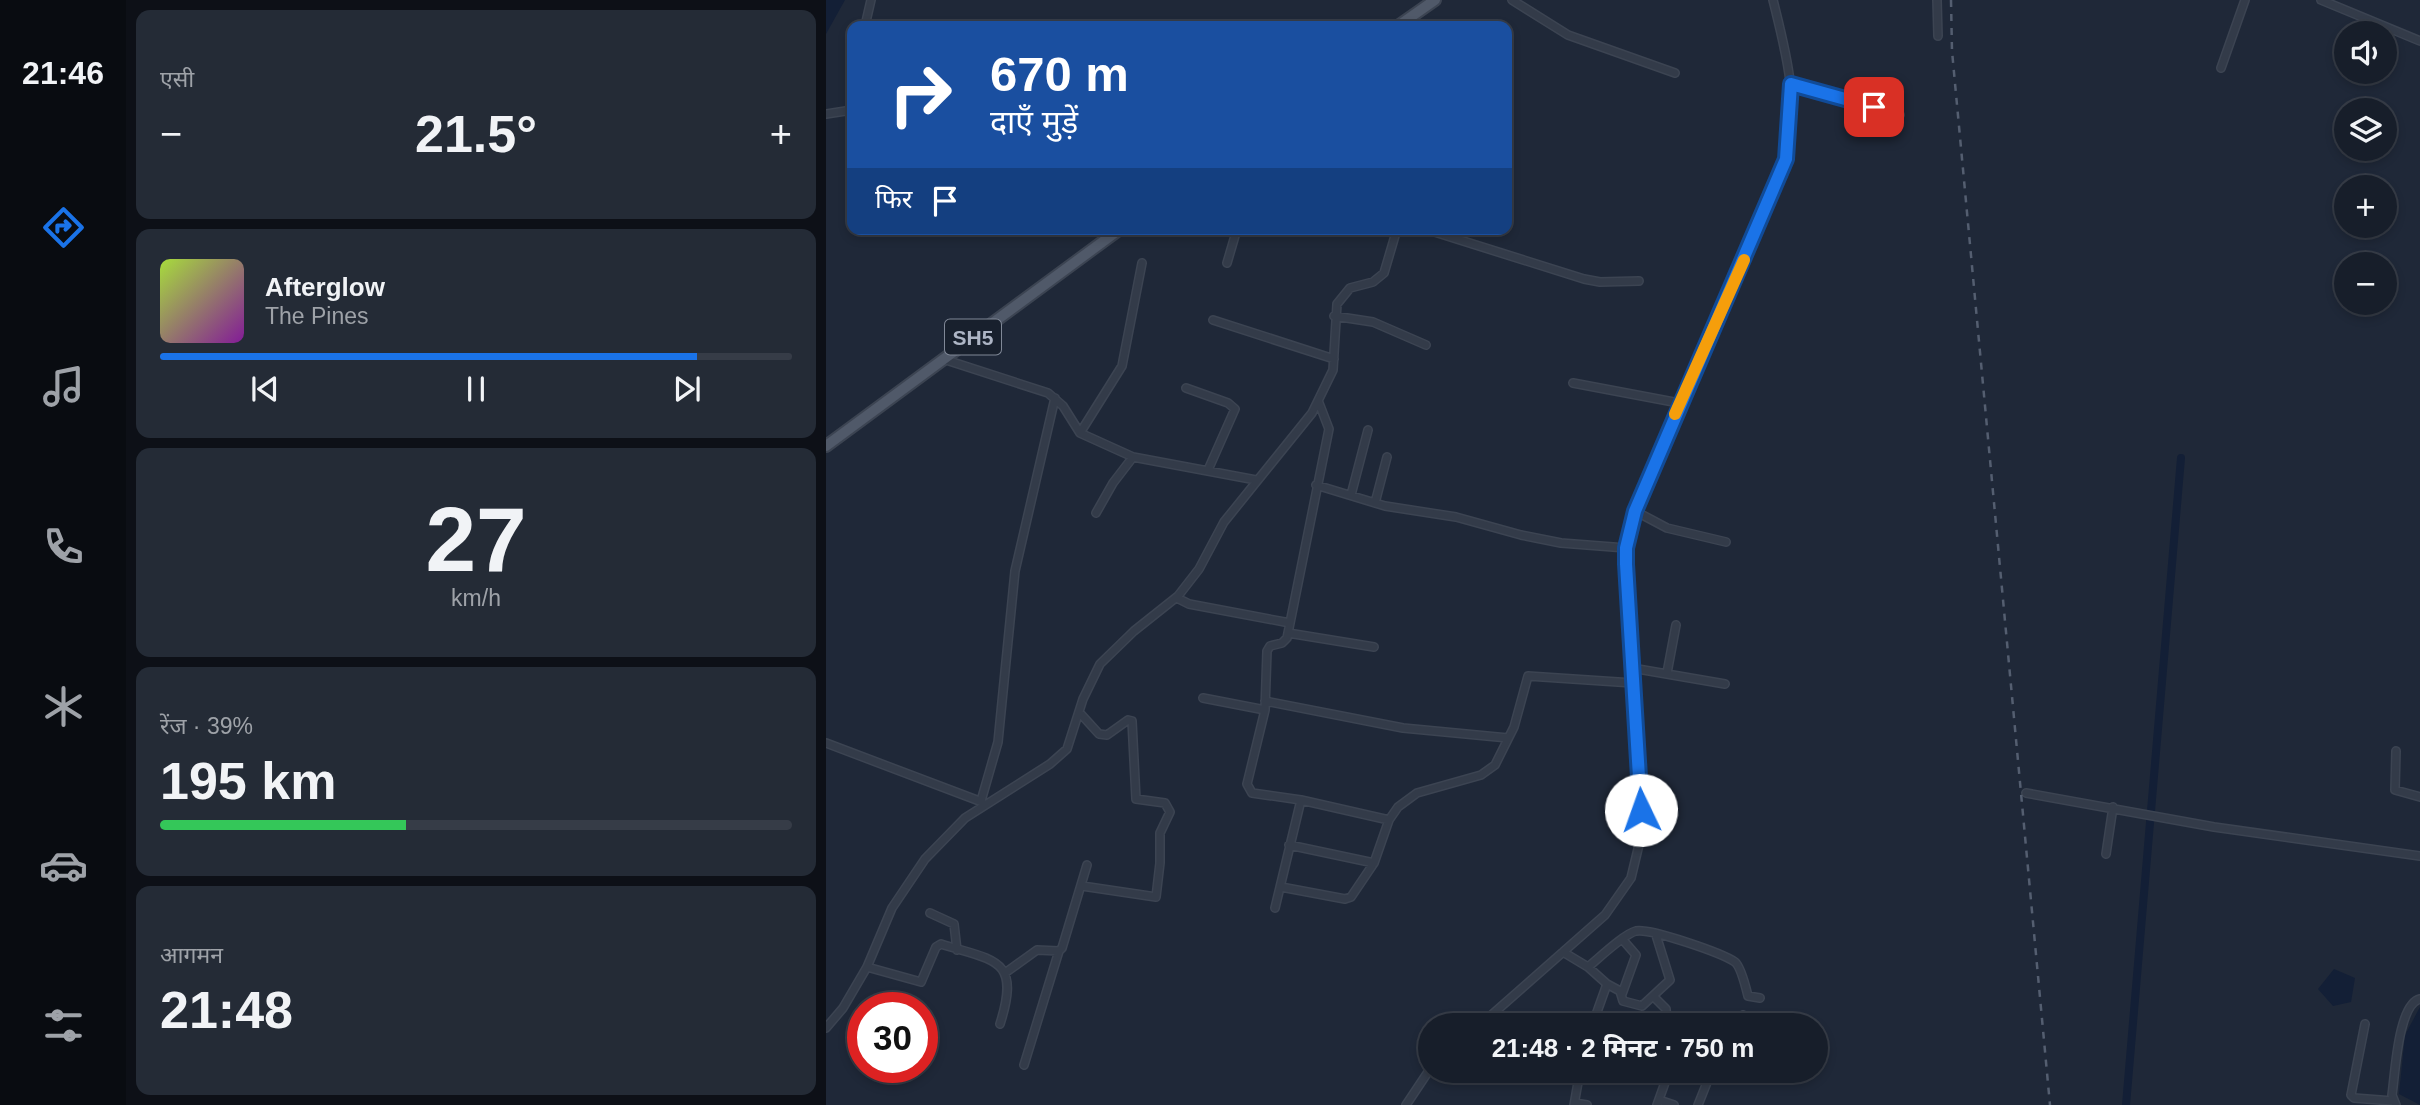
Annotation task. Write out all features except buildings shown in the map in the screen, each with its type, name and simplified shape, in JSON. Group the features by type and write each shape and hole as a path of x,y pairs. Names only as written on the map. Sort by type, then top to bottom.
{"main road":[{"path":"1405,21 1435,0"},
{"name":"SH5","path":"826,446 1112,235"}],"street":[{"path":"866,21 871,0"},
{"path":"1512,0 1568,35 1675,73"},
{"path":"1494,1013 1605,915 1631,878 1639,850 1643,828 1626,548 1679,404 1786,159 1796,85 1773,0"},
{"path":"1937,0 1938,36"},
{"path":"2221,68 2245,0"},
{"path":"2321,0 2420,41"},
{"path":"1796,85 1900,115"},
{"path":"826,114 847,111"},
{"path":"1227,263 1235,235"},
{"path":"826,1027 843,1008 867,967 888,916 916,872 961,821 982,803 1062,754 1072,739 1079,712 1096,671 1109,653 1177,598 1195,576 1224,522 1319,402 1334,359 1334,316 1337,304 1345,291 1379,279 1384,273 1395,235"},
{"path":"1444,235 1584,279 1600,282 1639,281"},
{"path":"1080,433 1122,366 1133,323 1142,263"},
{"path":"1334,316 1373,322 1426,345"},
{"path":"1213,320 1334,359"},
{"path":"943,359 1048,393 1055,398 1080,433 1133,457 1256,480"},
{"path":"1573,383 1679,404"},
{"path":"1185,388 1228,403 1234,409 1208,470"},
{"path":"982,803 998,743 1015,570 1055,398"},
{"path":"1319,402 1329,429 1305,560 1285,642 1268,648 1265,705 1247,788 1252,793 1300,800 1390,820"},
{"path":"1351,495 1368,430"},
{"path":"1096,513 1112,483 1133,457"},
{"path":"1375,502 1387,457"},
{"path":"1317,485 1375,502 1456,517 1561,543 1626,548"},
{"path":"1639,513 1667,528 1726,541"},
{"path":"1177,598 1189,604 1290,623"},
{"path":"1667,673 1676,625"},
{"path":"1288,633 1374,648"},
{"path":"1635,668 1725,684"},
{"path":"1281,887 1349,898 1374,863 1390,820 1398,807 1418,793 1489,771 1495,765 1508,738 1528,676 1633,683"},
{"path":"1203,698 1265,705 1404,728 1484,738 1508,738"},
{"path":"1079,712 1100,734 1107,735 1128,720 1132,721 1136,799 1165,803 1170,812 1160,833 1156,897 1082,886"},
{"path":"826,743 982,803"},
{"path":"2396,751 2395,790 2420,797"},
{"path":"2026,793 2156,817 2420,856"},
{"path":"1275,908 1300,800"},
{"path":"2106,854 2113,807"},
{"path":"1289,845 1374,863"},
{"path":"1024,1065 1087,865"},
{"path":"930,913 954,924 957,950"},
{"path":"1588,967 1638,931 1712,949 1738,965 1748,996 1760,998"},
{"path":"1623,940 1636,955 1622,994 1623,1001 1638,1007 1646,1004 1670,977 1656,935"},
{"path":"867,967 921,982 936,947 941,944 994,961 1005,973 1009,995 1000,1024"},
{"path":"1005,973 1037,950 1059,951"},
{"path":"1563,952 1588,967 1622,994"},
{"path":"1597,1013 1607,984"},
{"path":"1653,996 1666,1009 1666,1013"},
{"path":"2365,1024 2351,1095 2395,1103 2402,1024 2410,1005 2420,999"},
{"path":"1406,1105 1421,1083"},
{"path":"1578,1083 1574,1104 1587,1105"},
{"path":"1665,1083 1658,1102 1674,1105"},
{"path":"1698,1105 1707,1083"}],"water":[{"path":"826,0 845,0 826,34"},
{"path":"2334,969 2355,978 2351,1002 2333,1006 2318,989"},
{"path":"2420,1007 2420,1105 2399,1094 2405,1035"}],"waterway":[{"path":"2126,1105 2181,458"}],"railway":[{"path":"1951,0 1952,51 2050,1105"}],"slow traffic":[{"path":"1675,414 1744,260"}],"route":[{"path":"1641,810 1626,564 1626,548 1635,511 1786,159 1791,117 1791,84 1874,107"}]}
